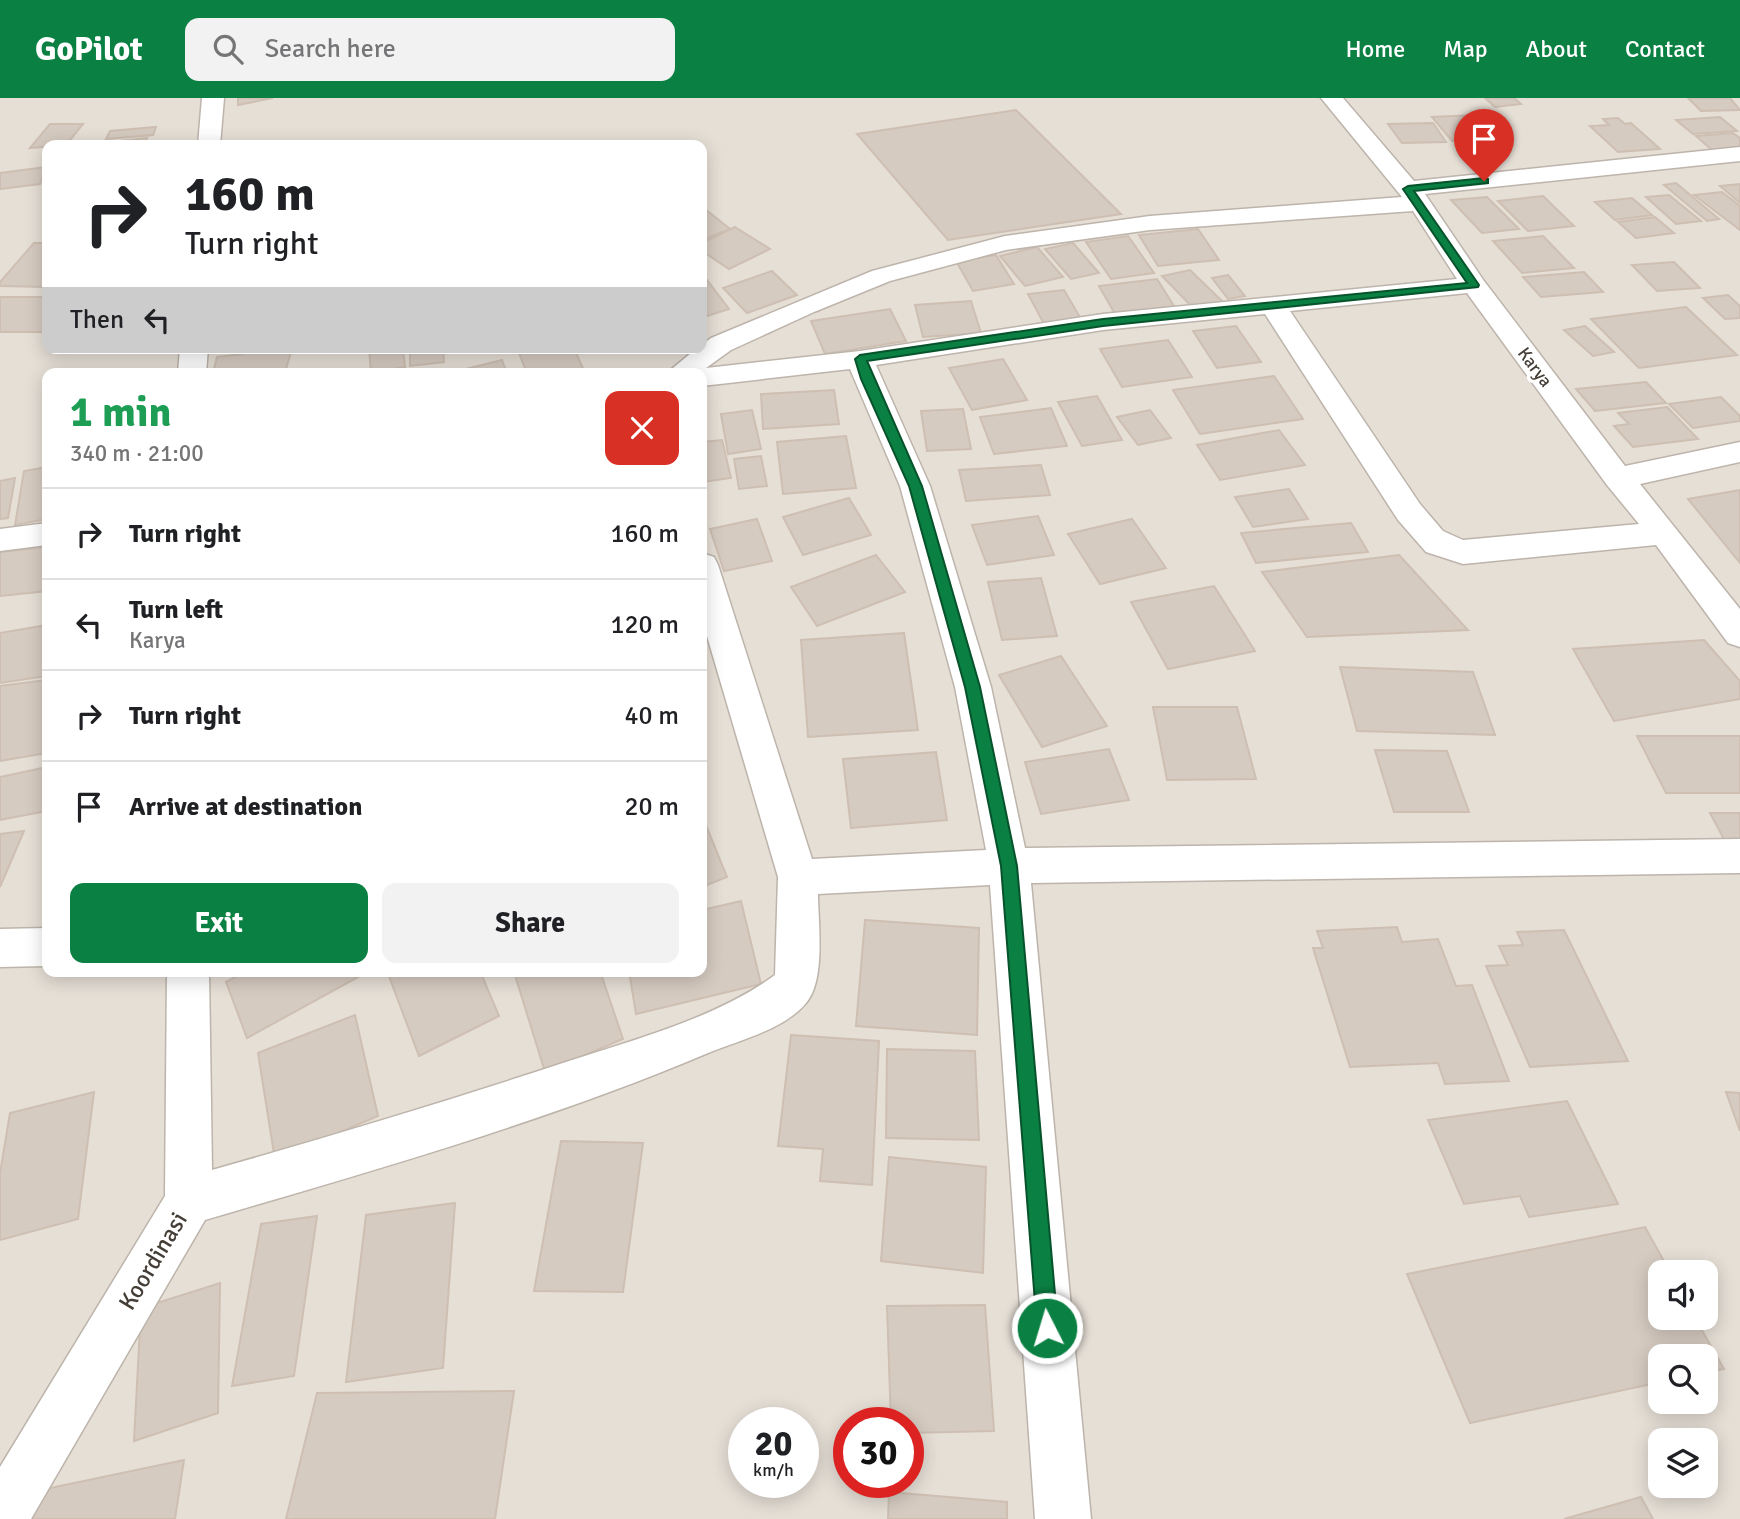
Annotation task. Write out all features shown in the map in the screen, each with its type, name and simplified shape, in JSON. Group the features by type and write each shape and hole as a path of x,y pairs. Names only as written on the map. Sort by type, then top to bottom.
{"street":[{"path":"209,140 213,98"},
{"name":"Karya","path":"1332,98 1414,196 1474,285 1618,478 1664,533 1740,634"},
{"path":"688,368 721,344 805,306 881,276 1005,243 1150,223 1414,196 1740,154"},
{"path":"707,376 860,359 1103,323 1474,285"},
{"path":"1274,307 1409,512 1427,535 1444,550 1463,552 1664,533"},
{"path":"860,359 915,486 973,687 1009,866 1063,1519"},
{"path":"1618,478 1740,452"},
{"path":"0,540 42,535"},
{"path":"189,1201 432,1130 642,1059 764,1009 787,995 796,981 799,877 707,581"},
{"path":"799,877 1009,866 1740,856"},
{"path":"0,948 42,947"},
{"name":"Koordinasi","path":"0,1519 189,1201 188,977"}],"shaded area":[{"path":"0,98 1740,98 1740,1519 0,1519"}],"building":[{"path":"238,98 273,98 238,105"},
{"path":"1485,98 1514,98 1521,104 1495,107"},
{"path":"1688,98 1730,98 1740,110 1701,111"},
{"path":"1016,110 1121,214 948,240 857,134"},
{"path":"1479,115 1501,139 1452,141 1432,117"},
{"path":"1720,117 1737,131 1693,134 1676,120"},
{"path":"1618,118 1625,124 1631,123 1660,149 1618,152 1590,126 1609,125 1603,119"},
{"path":"1433,123 1446,142 1402,143 1388,124"},
{"path":"50,124 83,124 70,140 42,140 42,147 30,148"},
{"path":"156,127 153,135 106,139 110,131"},
{"path":"1733,133 1740,138 1740,147 1712,150 1696,136"},
{"path":"42,168 40,184 0,189 0,173"},
{"path":"1676,183 1719,219 1707,221 1664,185"},
{"path":"1740,184 1740,203 1720,186"},
{"path":"1722,192 1740,206 1740,230 1694,195"},
{"path":"1669,195 1701,221 1676,224 1646,197"},
{"path":"1543,196 1574,226 1528,231 1498,201"},
{"path":"1487,197 1519,229 1482,233 1451,200"},
{"path":"1632,198 1652,215 1615,220 1595,202"},
{"path":"707,211 730,229 707,238"},
{"path":"1655,217 1674,233 1636,238 1618,222"},
{"path":"735,227 770,249 729,269 707,254 707,241"},
{"path":"1198,229 1219,260 1158,266 1139,235"},
{"path":"1128,236 1154,273 1111,279 1086,242"},
{"path":"1543,236 1574,268 1522,273 1493,241"},
{"path":"34,243 42,243 42,287 0,286 0,282"},
{"path":"1073,243 1099,273 1071,279 1045,249"},
{"path":"1037,247 1063,277 1025,286 1000,256"},
{"path":"996,255 1014,284 973,291 956,261"},
{"path":"1674,262 1700,288 1657,291 1632,265"},
{"path":"1190,270 1224,303 1195,310 1162,276"},
{"path":"772,271 797,295 747,313 723,288"},
{"path":"1584,272 1603,292 1541,297 1523,277"},
{"path":"1228,275 1245,296 1228,299 1212,278"},
{"path":"1157,279 1174,306 1115,314 1099,286"},
{"path":"707,280 729,309 707,316"},
{"path":"1064,290 1081,319 1044,324 1028,294"},
{"path":"1728,295 1740,306 1740,318 1725,319 1703,298"},
{"path":"0,297 42,297 42,332 0,332"},
{"path":"971,301 981,333 923,337 915,305"},
{"path":"1686,307 1737,355 1639,368 1591,319"},
{"path":"890,309 906,341 825,354 811,321"},
{"path":"1236,326 1261,362 1217,368 1193,331"},
{"path":"1585,326 1614,352 1593,356 1564,330"},
{"path":"1168,340 1192,377 1122,387 1100,349"},
{"path":"290,354 286,368 214,368 217,357"},
{"path":"369,354 404,354 405,367 371,368"},
{"path":"410,354 443,354 444,362 410,366"},
{"path":"519,354 577,354 583,368 525,368"},
{"path":"1003,359 1027,400 972,410 949,368"},
{"path":"502,360 505,368 470,368"},
{"path":"1274,376 1303,419 1200,434 1173,390"},
{"path":"1646,382 1666,403 1595,411 1576,389"},
{"path":"834,390 839,424 763,429 761,394"},
{"path":"1097,396 1122,440 1082,446 1058,402"},
{"path":"1721,397 1740,416 1740,421 1693,428 1669,404"},
{"path":"1667,407 1698,439 1633,447 1614,426 1629,424 1618,413"},
{"path":"1051,408 1067,446 994,454 980,417"},
{"path":"963,409 971,449 927,451 921,411"},
{"path":"752,410 761,449 728,454 721,414"},
{"path":"1150,410 1171,438 1138,445 1117,417"},
{"path":"1279,430 1305,465 1220,480 1197,445"},
{"path":"846,436 856,488 783,494 777,442"},
{"path":"722,440 731,478 707,481 707,442"},
{"path":"761,456 767,486 739,489 734,459"},
{"path":"1041,465 1050,495 966,501 959,470"},
{"path":"42,468 42,520 15,525 24,471"},
{"path":"15,478 8,518 0,519 0,481"},
{"path":"1289,489 1308,519 1253,527 1235,497"},
{"path":"1740,490 1740,563 1688,499"},
{"path":"849,498 871,535 803,555 783,517"},
{"path":"1038,516 1054,555 987,565 972,525"},
{"path":"757,519 772,561 724,571 710,529"},
{"path":"1132,519 1166,568 1100,584 1068,534"},
{"path":"1351,523 1368,552 1256,563 1241,533"},
{"path":"42,548 42,592 0,596 0,552"},
{"path":"876,555 905,592 817,626 791,587"},
{"path":"1399,555 1468,630 1307,637 1262,572"},
{"path":"1041,578 1057,636 1002,640 988,582"},
{"path":"1214,586 1255,651 1168,669 1131,602"},
{"path":"42,626 42,677 0,683 0,633"},
{"path":"904,633 918,730 808,737 801,640"},
{"path":"1704,640 1740,681 1740,699 1614,721 1573,649"},
{"path":"1061,656 1107,726 1042,747 999,675"},
{"path":"1340,667 1473,672 1495,735 1357,731"},
{"path":"42,681 42,754 0,761 0,686"},
{"path":"1153,707 1237,707 1256,779 1167,780"},
{"path":"1637,736 1740,736 1740,793 1666,793"},
{"path":"1109,749 1129,800 1041,814 1025,762"},
{"path":"1375,750 1447,751 1469,812 1394,812"},
{"path":"936,752 947,820 851,828 843,759"},
{"path":"42,768 42,812 0,820 0,777"},
{"path":"1710,813 1740,813 1740,843 1726,843"},
{"path":"707,828 727,877 707,885"},
{"path":"24,831 0,887 0,834"},
{"path":"741,901 761,984 636,1014 630,977 707,977 707,909"},
{"path":"865,920 979,928 977,1035 856,1026"},
{"path":"1397,927 1402,942 1438,939 1456,986 1472,985 1509,1081 1445,1084 1438,1063 1350,1067 1313,948 1323,948 1317,931"},
{"path":"1564,930 1628,1061 1530,1067 1486,966 1508,965 1499,946 1523,945 1517,932"},
{"path":"235,977 358,977 247,1038 226,982"},
{"path":"389,977 483,977 499,1016 419,1056"},
{"path":"516,977 602,977 623,1039 545,1072"},
{"path":"355,1015 378,1116 275,1160 258,1053"},
{"path":"791,1035 879,1041 872,1185 820,1181 823,1149 778,1146"},
{"path":"887,1049 975,1051 979,1140 886,1138"},
{"path":"94,1092 78,1219 0,1240 0,1173 10,1113"},
{"path":"1726,1092 1740,1093 1740,1131"},
{"path":"1567,1101 1618,1204 1529,1217 1520,1196 1464,1204 1428,1120"},
{"path":"561,1141 643,1143 623,1292 534,1291"},
{"path":"889,1157 986,1167 983,1273 881,1261"},
{"path":"455,1203 443,1368 346,1382 366,1215"},
{"path":"317,1216 294,1376 232,1386 261,1224"},
{"path":"1645,1227 1663,1260 1648,1260 1648,1330 1702,1330 1710,1344 1648,1344 1648,1385 1470,1423 1407,1274"},
{"path":"220,1283 218,1413 134,1441 141,1308"},
{"path":"985,1305 994,1431 924,1433 924,1407 890,1407 887,1306"},
{"path":"1718,1358 1724,1369 1718,1370"},
{"path":"514,1391 495,1519 286,1519 317,1393"},
{"path":"184,1460 175,1519 20,1519 26,1493"},
{"path":"924,1495 1007,1502 1007,1519 888,1519 889,1498 924,1498"},
{"path":"1641,1497 1653,1519 1564,1519"}],"route":[{"path":"1047,1328 1009,866 973,687 915,486 860,359 1103,323 1474,285 1408,189 1484,181"}]}
